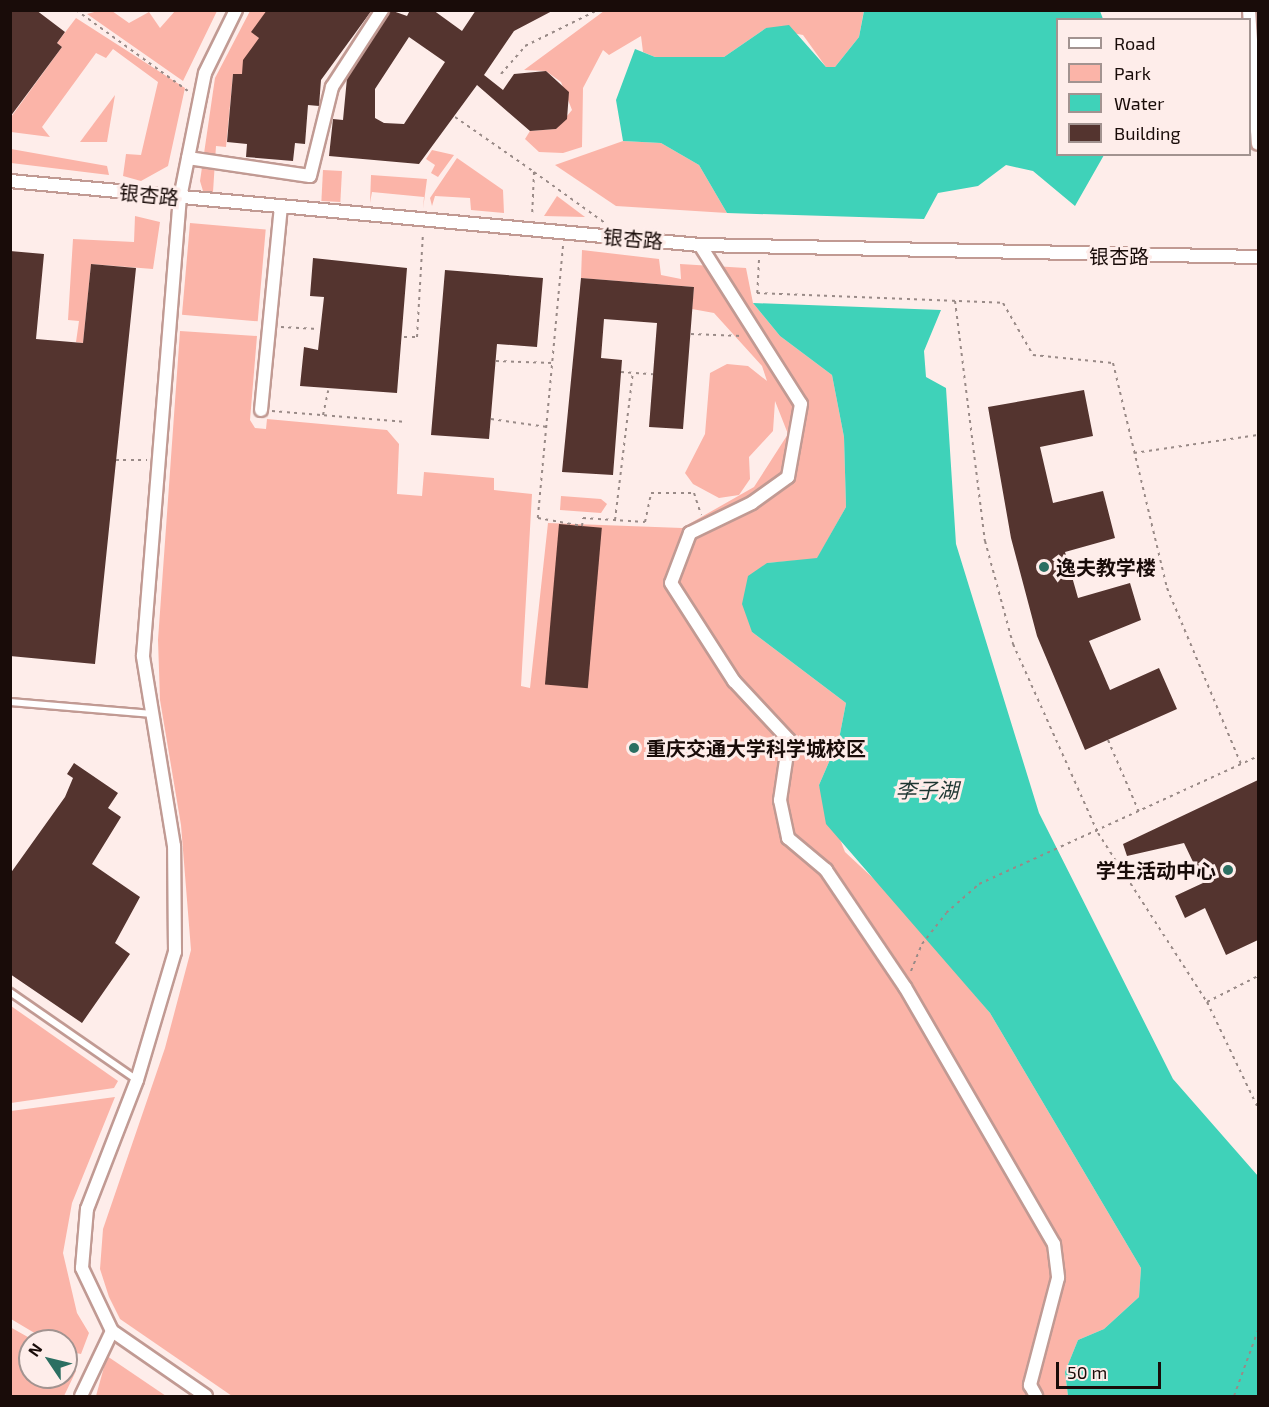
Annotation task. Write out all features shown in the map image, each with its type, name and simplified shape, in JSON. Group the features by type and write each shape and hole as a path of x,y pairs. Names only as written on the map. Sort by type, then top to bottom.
{"street":[{"path":"206,1396 112,1331 82,1268 87,1209 137,1080 175,952 174,846 143,656 180,198 205,73 236,10"},
{"path":"188,158 310,176 332,87 382,10"},
{"path":"1249,10 1255,34 1258,144"},
{"name":"银杏路","path":"10,181 759,249 1258,257"},
{"path":"261,410 281,207"},
{"path":"700,245 801,404 788,477 690,533 671,583 734,681 789,740 780,800 788,838 826,870 905,987 1054,1244 1058,1278 1030,1385 1036,1396"},
{"path":"81,1396 112,1331"}],"lane":[{"path":"10,702 152,714"},
{"path":"10,992 137,1080"}],"path":[{"path":"76,10 199,100"},
{"path":"501,74 525,46 598,10"},
{"path":"455,117 609,226"},
{"path":"532,230 534,172"},
{"path":"404,337 417,337 424,220"},
{"path":"564,233 538,518 582,526 583,518 645,522 651,493 694,494 704,526"},
{"path":"759,249 757,293 1003,303 1034,355 1113,363 1167,588 1241,764"},
{"path":"955,301 985,541 1010,632 1098,833 1207,1002 1258,1108"},
{"path":"269,326 318,329"},
{"path":"691,334 758,337"},
{"path":"496,361 553,363"},
{"path":"621,372 653,374"},
{"path":"615,520 633,372"},
{"path":"323,415 327,390"},
{"path":"261,410 407,422"},
{"path":"491,420 547,427"},
{"path":"1134,453 1258,435"},
{"path":"116,460 159,459"},
{"path":"1108,740 1140,813"},
{"path":"905,987 922,944 979,884 1098,833 1258,756"},
{"path":"1207,1002 1258,976"},
{"path":"1234,1396 1258,1330"}],"green space":[{"path":"864,10 859,37 835,67 826,67 803,35 766,28 724,57 655,57 643,52 641,36 609,55 603,50 583,88 582,147 563,153 539,152 525,139 530,131 556,129 572,110 561,82 546,71 524,70 604,11"},
{"path":"112,11 129,23 149,12 160,28 175,11 217,11 183,81 87,14"},
{"path":"250,11 267,11 252,32 259,38 242,74 233,74 226,147 216,146 213,192 203,191 200,181 215,78"},
{"path":"76,18 185,88 168,166 141,181 123,176 126,154 141,155 158,82 113,49 106,58 96,53 42,127 50,137 11,132 11,117 62,47 57,43"},
{"path":"115,95 107,142 80,142"},
{"path":"623,141 661,143 699,165 727,213 616,206 555,165"},
{"path":"11,149 107,166 109,175 11,163"},
{"path":"432,150 454,155 438,177 431,173 435,165 426,159"},
{"path":"457,158 503,190 504,213 471,210 470,198 435,196 432,206 430,198"},
{"path":"323,170 342,171 340,202 321,201"},
{"path":"371,175 427,179 423,209 424,197 372,192 370,203"},
{"path":"557,196 585,217 544,216"},
{"path":"135,216 160,222 153,269 91,264 83,343 76,342 79,321 68,320 73,239 134,242"},
{"path":"190,223 266,230 258,321 182,315"},
{"path":"582,250 659,259 661,275 681,279 680,264 746,268 753,303 780,336 832,375 844,437 846,507 817,559 767,563 752,632 846,703 839,739 819,785 845,852 888,892 990,1013 1141,1268 1139,1297 1104,1329 1078,1340 1065,1372 1068,1396 232,1396 120,1319 109,1297 100,1269 103,1229 165,1048 191,950 181,825 160,700 158,640 180,331 257,336 250,420 255,428 266,429 267,419 387,430 399,444 397,494 422,496 424,472 494,478 494,490 532,494 521,686 530,688 548,523 682,528 754,487 788,434 775,401 773,431 749,457 750,479 739,495 719,498 693,484 685,473 705,434 710,373 727,364 748,366 767,381 762,366 714,313 692,309 694,287 581,278"},
{"path":"561,496 601,499 607,504 601,513 560,510"},
{"path":"11,1006 118,1081 114,1088 11,1103"},
{"path":"115,1097 72,1203 63,1253 77,1313 89,1333 81,1354 78,1353 78,1329 28,1329 11,1319 11,1111"},
{"path":"10,1327 18,1331 18,1389 67,1389 64,1396 11,1396"},
{"path":"107,1356 166,1396 96,1396"}],"water":[{"path":"864,11 1100,11 1103,18 1056,18 1056,156 1103,156 1075,206 1033,171 1006,165 978,186 938,193 924,219 727,213 699,165 661,143 623,141 616,100 635,49 655,57 724,57 766,28 789,25 826,67 835,67 859,37"},
{"name":"李子湖","path":"753,303 941,310 924,351 926,377 946,388 956,544 1039,813 1173,1079 1258,1176 1258,1396 1068,1396 1065,1372 1078,1340 1104,1329 1139,1297 1141,1268 990,1013 826,824 819,785 839,739 846,703 752,632 742,604 748,576 767,563 817,558 846,507 844,437 832,375 780,336"}],"building":[{"path":"10,10 36,10 65,32 57,43 62,47 10,117"},
{"path":"267,10 372,10 321,80 319,106 308,105 305,144 295,143 293,161 246,157 247,144 227,142 233,74 242,74 243,60 259,38 251,32"},
{"path":"390,10 407,16 410,10 433,10 462,31 476,10 554,10 514,31 484,75 503,90 514,74 546,71 569,92 567,119 556,129 530,131 477,85 419,164 329,156 333,119 343,120 347,78","holes":["409,37 445,62 404,124 384,123 375,118 375,89"]},
{"path":"10,251 44,254 36,339 83,343 91,264 136,268 95,664 10,656"},
{"path":"313,258 407,268 397,393 300,386 304,347 318,350 324,297 310,296"},
{"path":"445,270 543,278 537,347 497,344 489,439 431,435"},
{"path":"581,278 694,287 683,429 649,427 657,323 604,319 601,358 622,360 613,475 562,472"},
{"name":"逸夫教学楼","path":"1084,390 1093,436 1040,447 1053,503 1103,491 1115,538 1065,552 1078,598 1130,583 1141,620 1089,641 1110,690 1159,668 1177,709 1085,750 1037,636 1011,538 988,407"},
{"path":"559,524 602,528 588,688 545,684"},
{"path":"74,763 118,793 108,808 121,817 92,864 140,897 115,943 130,954 82,1023 10,974 10,874 65,797 73,778 67,774"},
{"name":"学生活动中心","path":"1258,780 1258,940 1226,955 1205,908 1185,918 1175,896 1203,883 1184,843 1127,856 1123,844"}],"place":[{"name":"逸夫教学楼","path":"1044,567"},
{"name":"重庆交通大学科学城校区","path":"634,748"},
{"name":"学生活动中心","path":"1228,870"}]}
